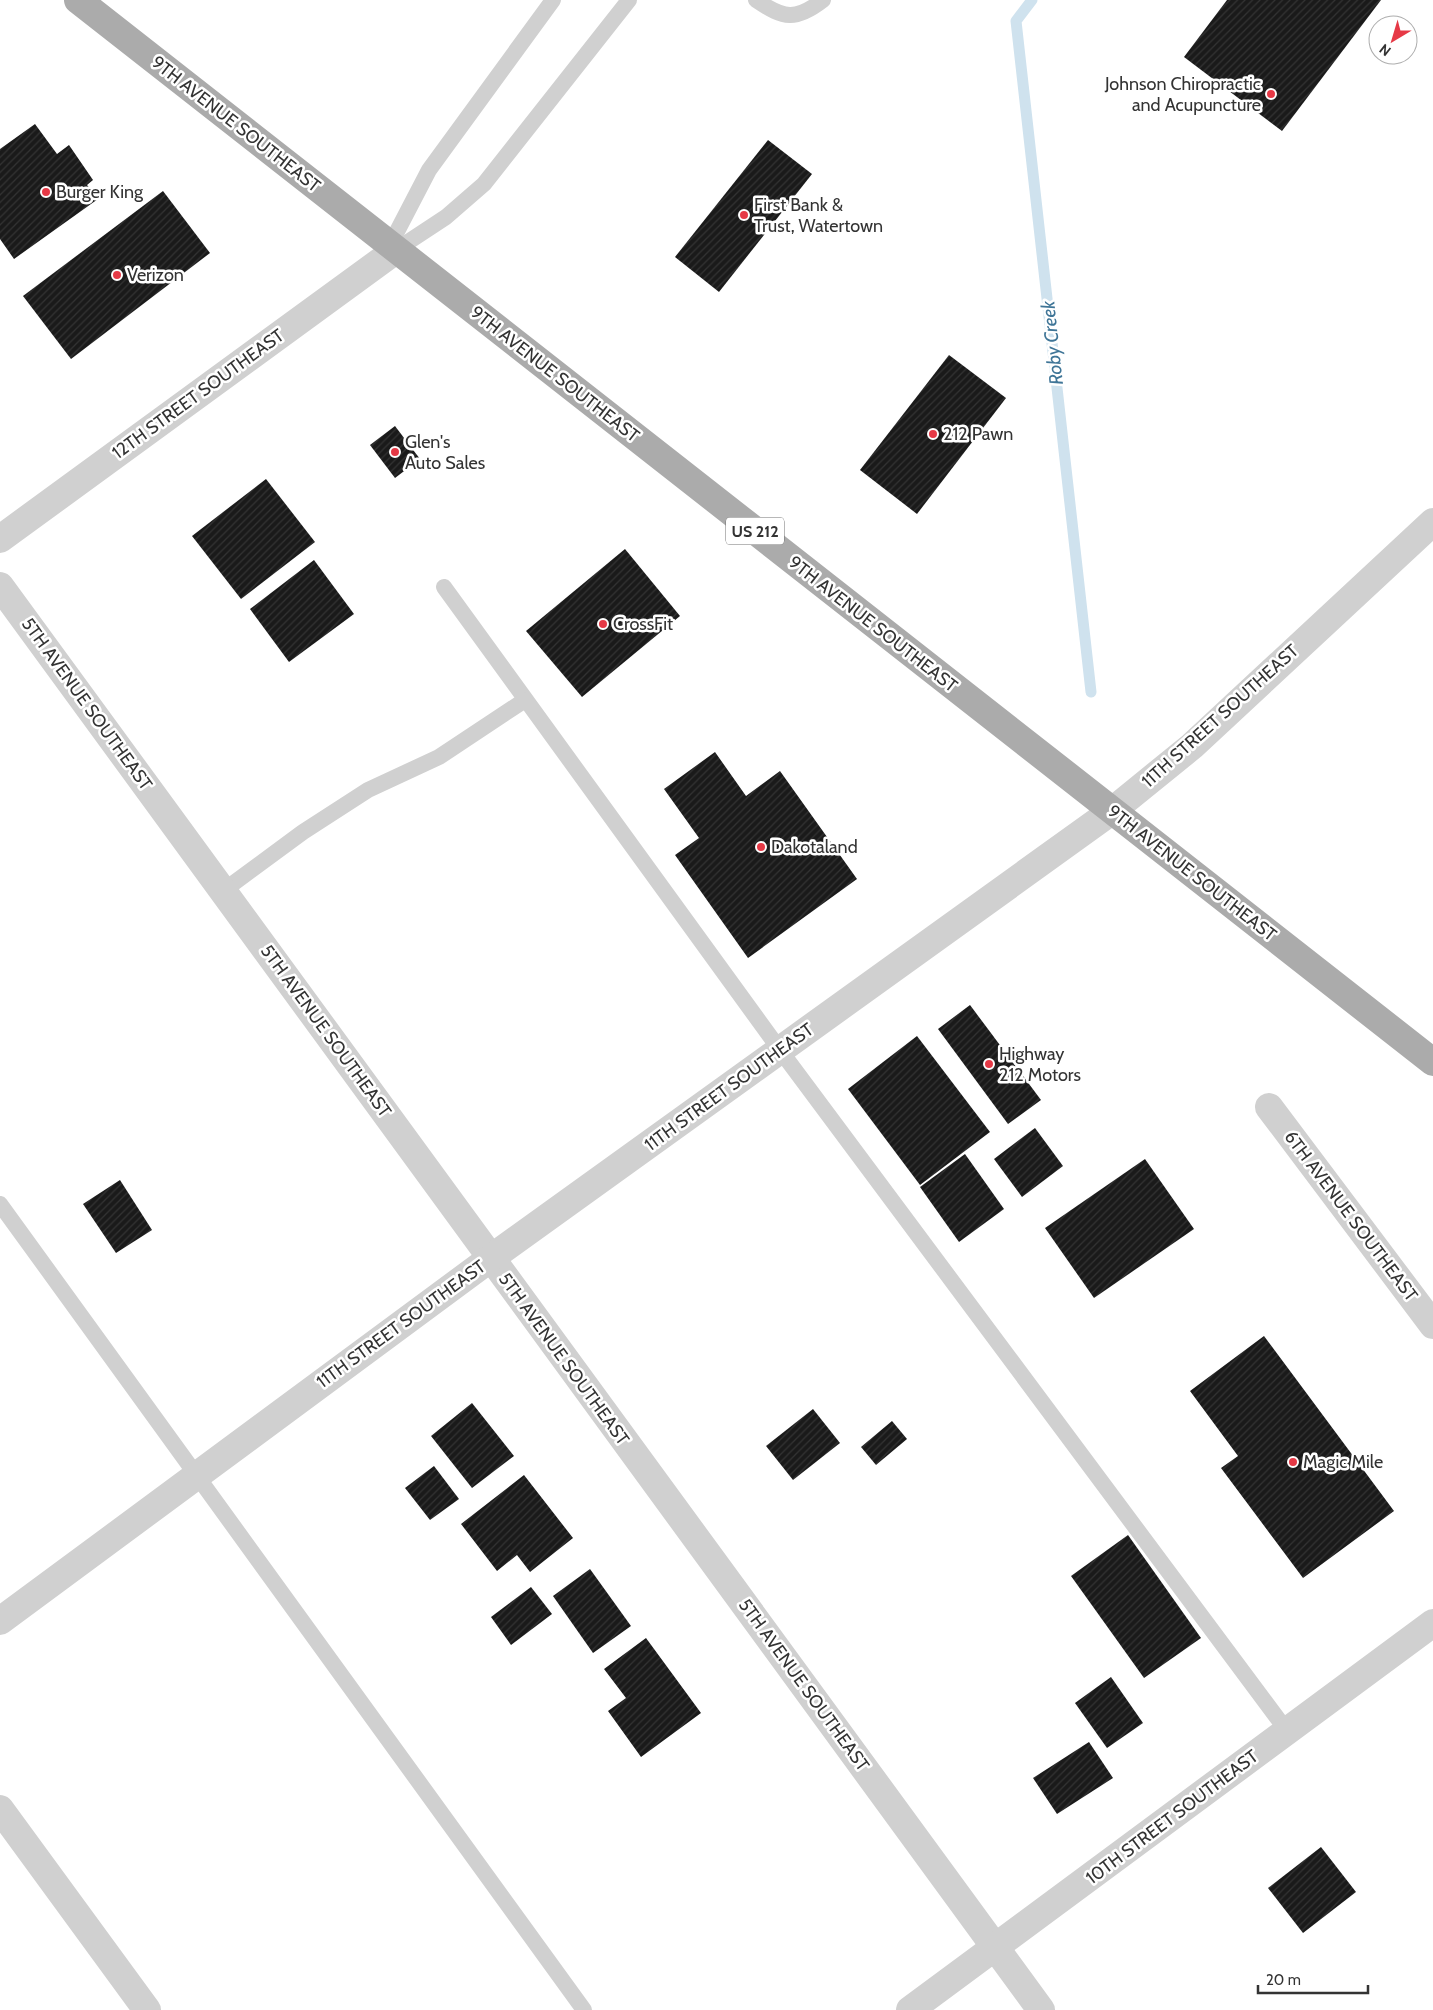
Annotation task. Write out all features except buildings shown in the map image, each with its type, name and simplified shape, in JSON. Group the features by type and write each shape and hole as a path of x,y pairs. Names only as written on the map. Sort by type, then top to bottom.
{"main road":[{"name":"9TH AVENUE SOUTHEAST","path":"78,0 1433,1062"}],"street":[{"name":"12TH STREET SOUTHEAST","path":"0,539 393,247"},
{"name":"11TH STREET SOUTHEAST","path":"0,1621 196,1474 491,1258 1112,811 1192,746 1433,522"},
{"name":"5TH AVENUE SOUTHEAST","path":"0,586 1041,2010"},
{"name":"6TH AVENUE SOUTHEAST","path":"1270,1107 1433,1325"},
{"name":"10TH STREET SOUTHEAST","path":"910,2010 1433,1623"},
{"path":"0,1809 147,2010"}],"lane":[{"path":"393,247 429,170 553,0"},
{"path":"393,247 446,217 484,184 629,0"},
{"path":"756,0 786,16 806,13 824,0"},
{"path":"444,588 780,1050 1288,1731"},
{"path":"223,891 303,832 368,790 438,757 525,700"},
{"path":"0,1204 584,2010"}],"waterway":[{"name":"Roby Creek","path":"1032,0 1016,21 1091,692"}],"place":[{"name":"Johnson Chiropractic and Acupuncture","path":"1271,94"},
{"name":"Burger King","path":"46,192"},
{"name":"First Bank & Trust, Watertown","path":"744,215"},
{"name":"Verizon","path":"117,275"},
{"name":"212 Pawn","path":"933,434"},
{"name":"Glen's Auto Sales","path":"395,452"},
{"name":"CrossFit","path":"603,624"},
{"name":"Dakotaland","path":"761,847"},
{"name":"Highway 212 Motors","path":"989,1064"},
{"name":"Magic Mile","path":"1293,1462"}]}
